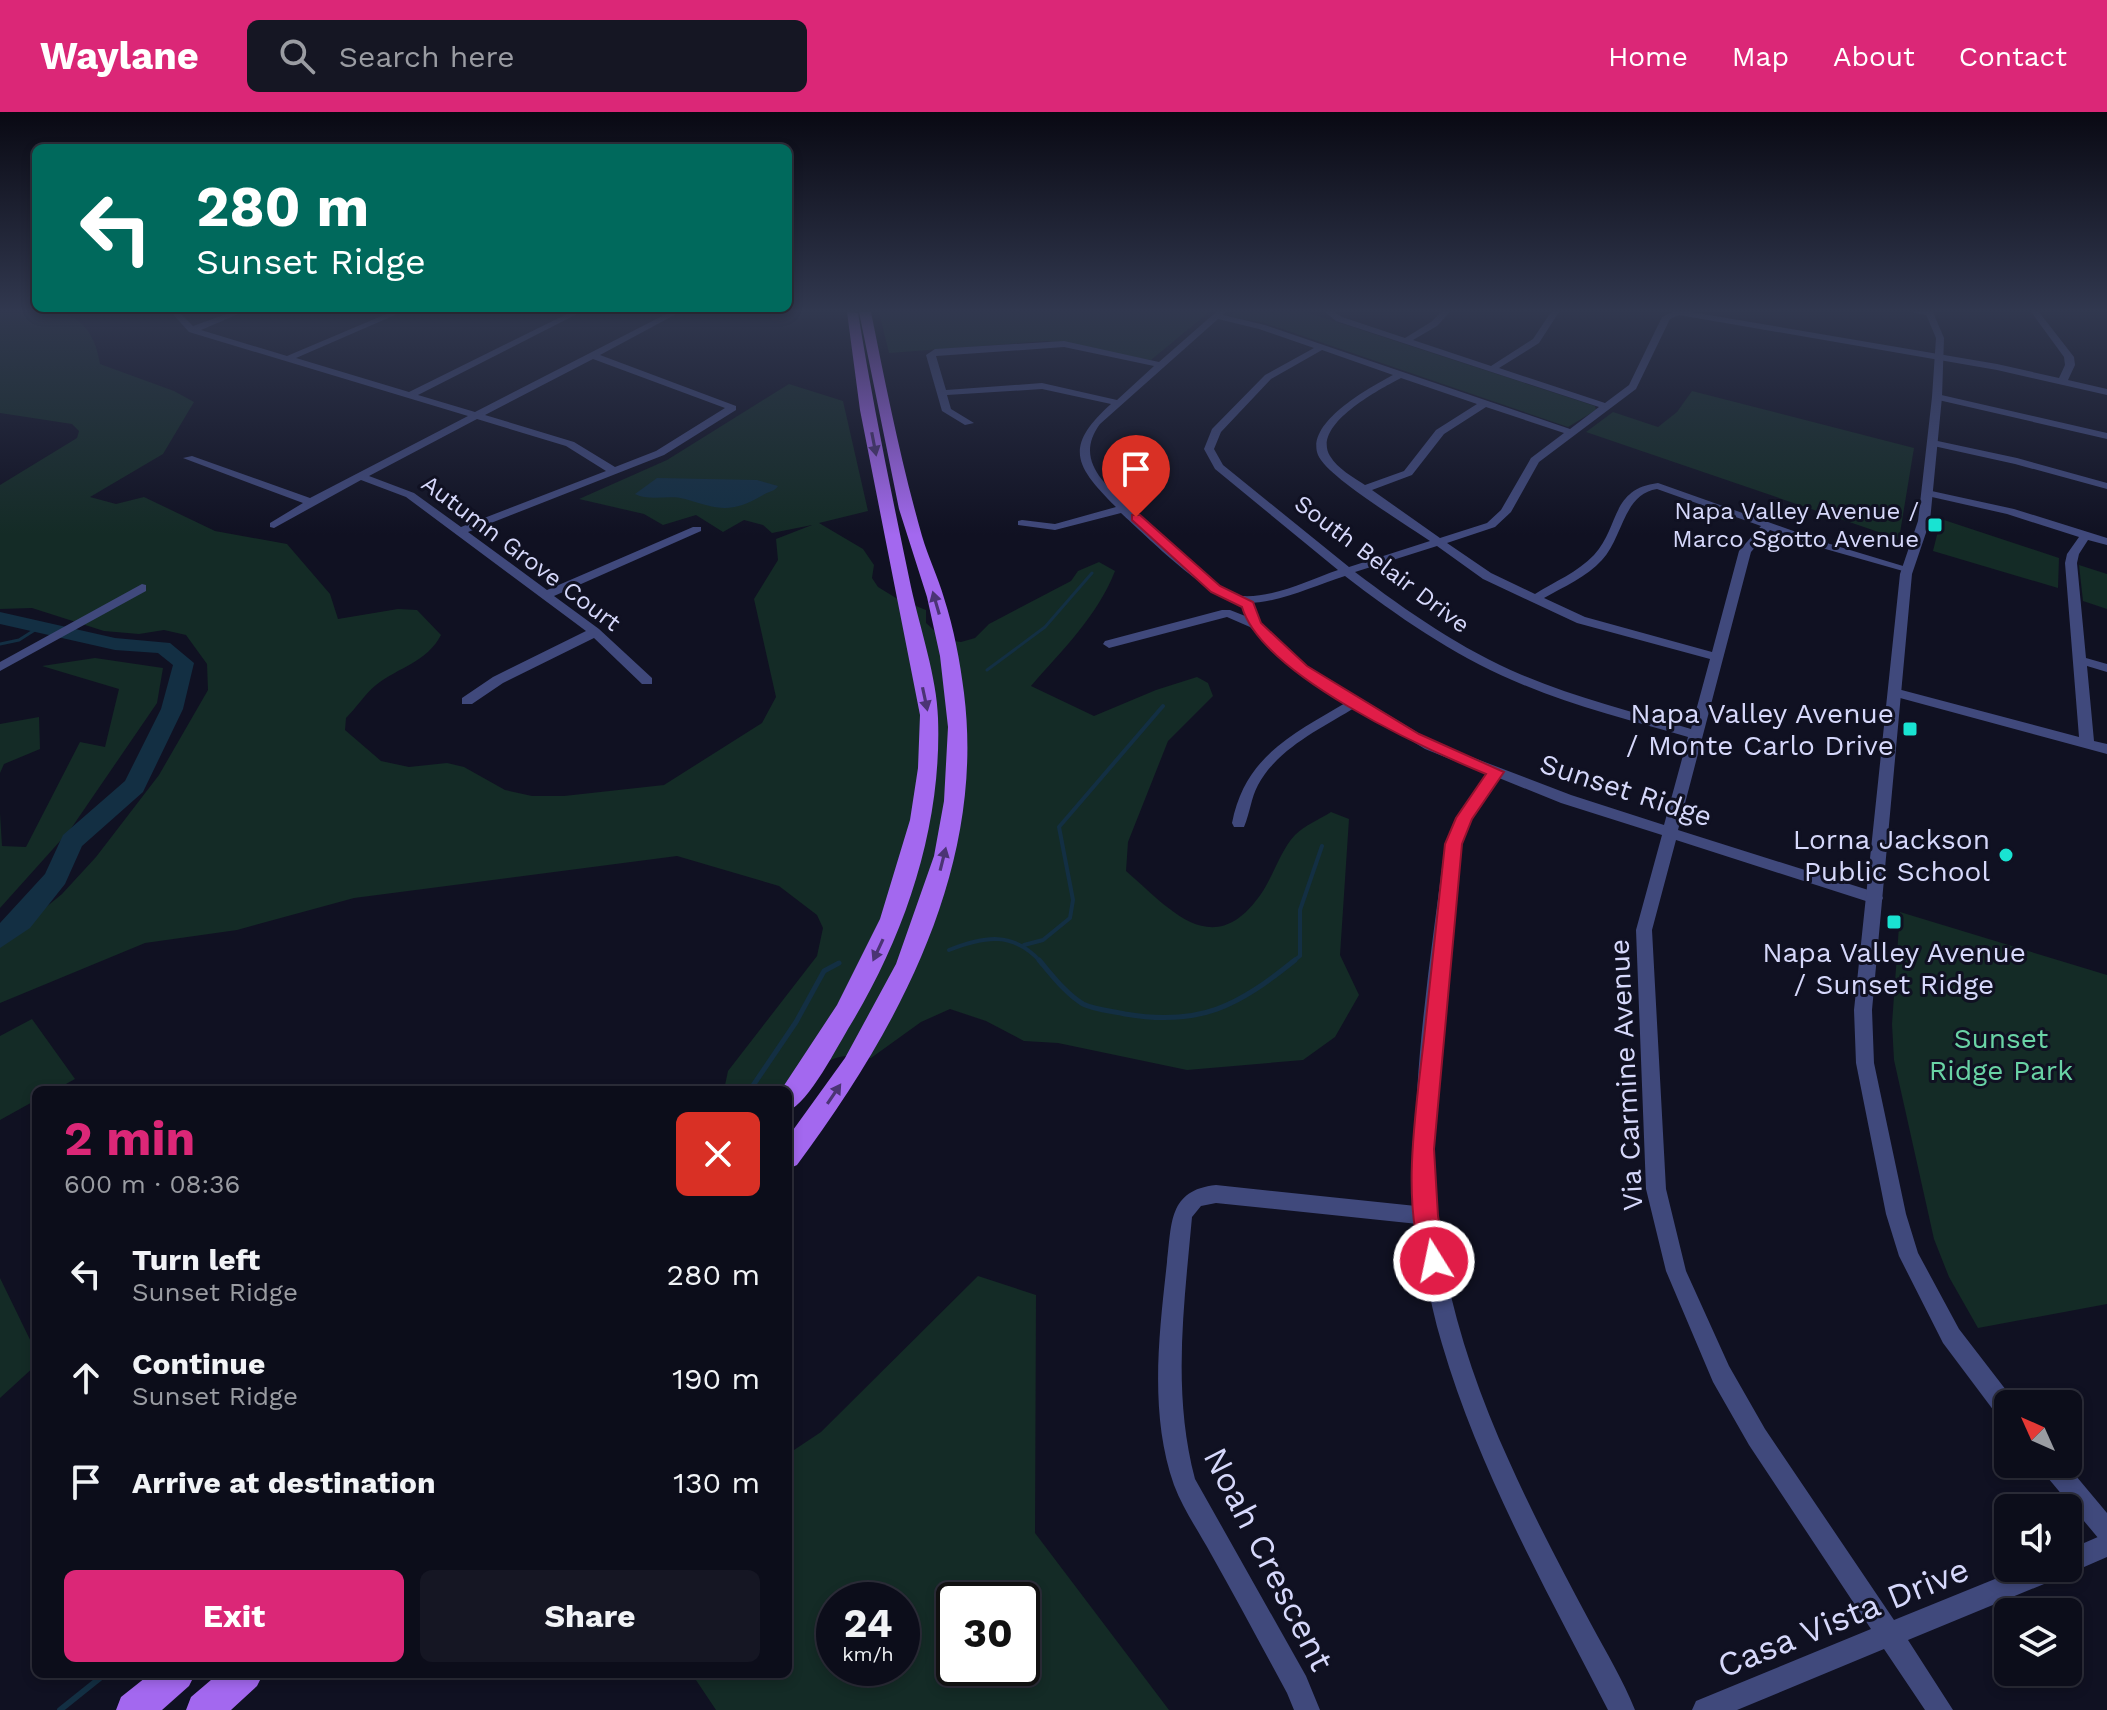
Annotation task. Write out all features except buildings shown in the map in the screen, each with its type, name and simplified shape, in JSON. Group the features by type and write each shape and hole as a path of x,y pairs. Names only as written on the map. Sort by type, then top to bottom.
{"main road":[{"path":"792,1094 832,1037 881,946 906,883 925,802 930,758 929,715 863,387"},
{"path":"792,1151 858,1056 911,957 945,855 955,803 958,742 938,606 914,538 881,387"},
{"path":"134,1710 172,1678"},
{"path":"204,1710 240,1678"}],"street":[{"path":"379,387 581,449 614,471"},
{"path":"409,396 428,387"},
{"path":"274,525 311,502 533,387"},
{"path":"459,532 660,453 733,408 676,387"},
{"path":"939,387 947,411 969,423"},
{"path":"941,393 1034,387"},
{"path":"1045,387 1119,403"},
{"name":"Sunset Ridge","path":"1137,387 1090,430 1084,454 1095,479 1302,669 1413,738 1496,772 1671,833 1875,898"},
{"name":"South Belair Drive","path":"1259,387 1216,431 1209,449 1219,467 1430,632 1496,669 1602,707 1696,735"},
{"path":"1379,387 1350,403 1323,436 1321,448 1326,459 1487,576 1581,620 1717,657"},
{"path":"1437,387 1573,433"},
{"path":"1546,387 1608,407"},
{"path":"1109,644 1236,609 1482,530 1499,520 1533,463 1633,387"},
{"path":"1938,387 1922,528 1907,569 1863,1044 1899,1225 1909,1256 1933,1308 1994,1393"},
{"path":"2083,387 2107,392"},
{"path":"1937,397 2107,436"},
{"path":"1364,489 1408,473 1440,432 1485,403"},
{"path":"1933,443 2017,461 2107,486"},
{"path":"188,458 311,502"},
{"name":"Autumn Grove Court","path":"360,476 410,495 595,632 647,681"},
{"path":"1535,599 1597,559 1634,491 1647,485 1658,486 1767,526 1907,569"},
{"path":"1927,493 2010,511 2107,542"},
{"path":"1022,523 1055,527 1126,508"},
{"name":"Via Carmine Avenue","path":"1767,526 1747,546 1644,930 1654,1158 1664,1230 1696,1323 1757,1437 1940,1710"},
{"path":"544,596 697,529"},
{"path":"2086,535 2071,558 2087,744"},
{"path":"0,667 142,588"},
{"path":"467,701 498,680 595,632"},
{"path":"2081,661 2107,668"},
{"path":"1894,692 2107,749"},
{"path":"1239,823 1241,800 1269,759 1354,703"},
{"path":"1496,772 1464,818 1453,844 1425,1108 1426,1216 1443,1304 1486,1433 1533,1538 1622,1710"},
{"name":"Noah Crescent","path":"1307,1710 1297,1685 1185,1483 1175,1452 1167,1399 1182,1217 1186,1205 1196,1198 1216,1194 1426,1216"},
{"path":"2063,1478 2107,1531"},
{"path":"2082,1556 2107,1545"},
{"name":"Casa Vista Drive","path":"1705,1710 2018,1582"}],"green space":[{"path":"0,387 162,387 194,402 163,454 90,497 116,504 144,497 215,531 287,544 330,594 338,619 398,609 417,610 441,635 428,652 372,689 346,718 345,730 381,761 409,767 447,763 464,767 505,790 532,796 564,796 664,785 762,723 776,697 754,599 778,560 776,539 812,525 772,533 763,525 744,520 723,532 696,515 663,525 644,514 579,499 667,460 785,387 797,387 843,401 868,511 819,523 863,549 874,565 872,578 878,587 926,610 926,623 945,640 961,642 975,638 989,624 1071,581 1078,571 1099,562 1115,571 1099,603 1031,686 1094,716 1197,677 1208,683 1213,696 1168,741 1128,842 1126,871 1159,900 1192,923 1209,927 1226,925 1243,914 1261,894 1285,849 1299,832 1331,812 1349,819 1340,955 1359,995 1335,1037 1303,1060 1187,1070 1058,1043 1024,1041 986,1021 950,1009 921,1022 871,1058 844,1056 834,1059 789,1086 725,1086 728,1071 817,956 823,928 817,915 779,886 677,856 354,898 237,930 145,943 0,1003 0,945 62,894 96,857 159,775 208,690 207,664 186,635 164,630 139,634 104,631 32,608 0,609 0,485 77,438 79,431 72,424 0,413"},
{"path":"1450,387 1535,387 1595,406 1596,410 1568,427"},
{"path":"1692,391 1914,448 1899,539 1586,432 1613,412 1658,427 1677,412"},
{"path":"1941,519 2059,558 2058,588 1933,551"},
{"path":"2079,565 2107,574 2107,609 2083,601"},
{"path":"95,658 163,668 157,703 70,830 0,908 0,813 2,846 26,847 80,742 105,747 119,689 42,666"},
{"path":"39,717 40,749 4,764 0,773 0,724"},
{"name":"Sunset Ridge Park","path":"1900,912 2107,975 2107,1304 1978,1328 1949,1277 1934,1239 1894,1060 1892,1024"},
{"path":"32,1019 75,1079 62,1086 32,1086 32,1102 0,1120 0,1036"},
{"path":"978,1276 1036,1295 1035,1533 1169,1710 716,1710 695,1678 792,1678 792,1451 821,1432"},
{"path":"0,1278 32,1344 32,1369 0,1398"}],"water":[{"path":"657,478 757,480 778,486 752,501 724,508 679,498 635,494"}],"waterway":[{"path":"987,670 1045,627 1092,573"},
{"path":"0,618 115,644 163,647 184,663 172,709 135,786 72,841 56,878 21,921 0,938"},
{"path":"0,644 19,640 41,626"},
{"path":"1024,945 1043,940 1070,918 1073,900 1059,827 1163,706"},
{"path":"1292,962 1300,956 1300,910 1322,846"},
{"path":"949,950 987,939 998,939 1020,945 1040,961"},
{"path":"1040,961 1065,990 1088,1006 1125,1014 1175,1018 1197,1015 1236,1001 1295,960"},
{"path":"753,1086 796,1022 824,971 839,963"},
{"path":"60,1710 100,1678"}],"place":[{"name":"Napa Valley Avenue / Marco Sgotto Avenue","path":"1935,525"},
{"name":"Napa Valley Avenue / Monte Carlo Drive","path":"1910,729"},
{"name":"Lorna Jackson Public School","path":"2006,855"},
{"name":"Napa Valley Avenue / Sunset Ridge","path":"1894,922"}],"route":[{"path":"1136,517 1216,589 1245,602 1254,624 1302,669 1413,738 1496,772 1464,818 1453,844 1428,1071 1423,1149 1426,1216 1434,1261"}]}
